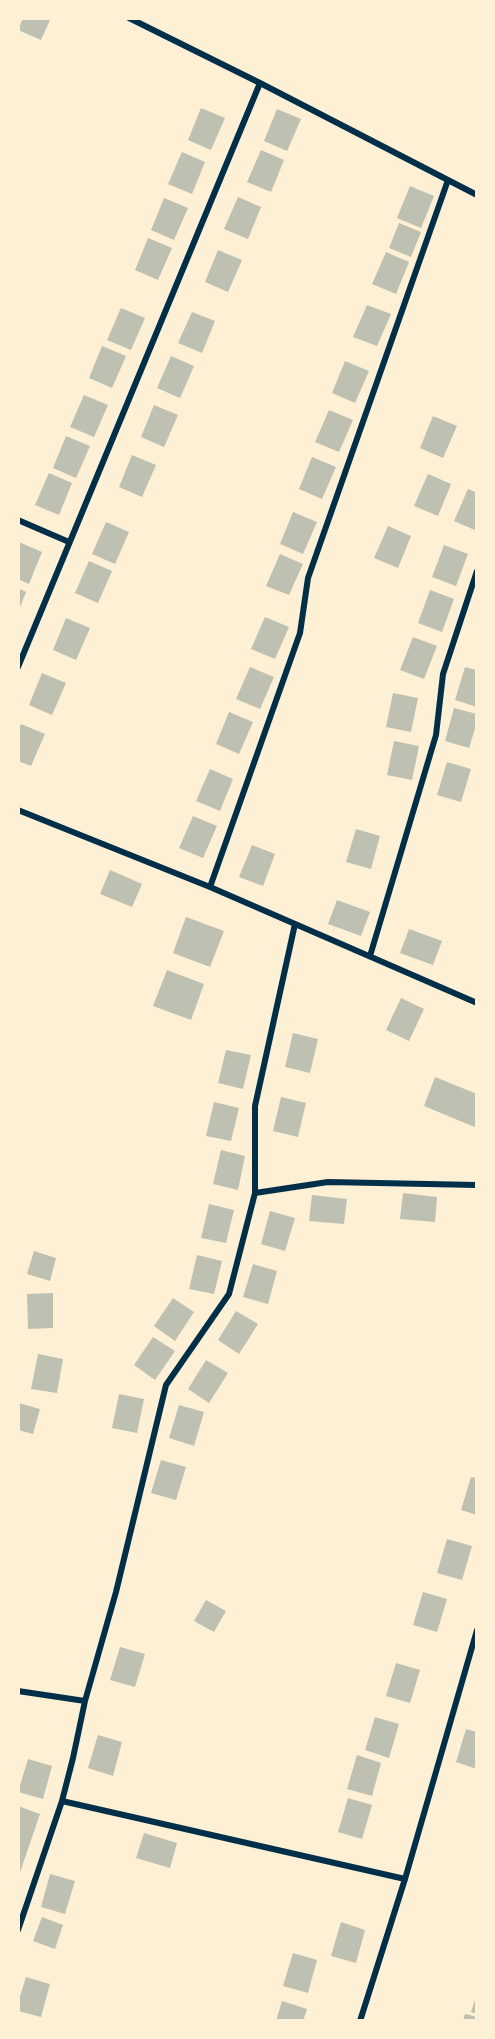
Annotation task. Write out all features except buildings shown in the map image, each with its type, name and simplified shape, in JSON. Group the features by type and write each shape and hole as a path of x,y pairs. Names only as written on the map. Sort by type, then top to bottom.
{"street":[{"path":"129,18 477,195"},
{"path":"18,667 260,83"},
{"path":"210,887 300,633 308,578 448,180"},
{"path":"18,520 69,542"},
{"path":"370,956 436,735 443,674 477,570"},
{"path":"18,810 210,887 477,1003"},
{"path":"18,1930 62,1801 85,1701 116,1592 166,1386 229,1294 255,1193 255,1106 295,924"},
{"path":"255,1193 328,1182 477,1185"},
{"path":"360,2021 405,1879 477,1630"},
{"path":"18,1691 85,1701"},
{"path":"62,1801 405,1879"}]}
